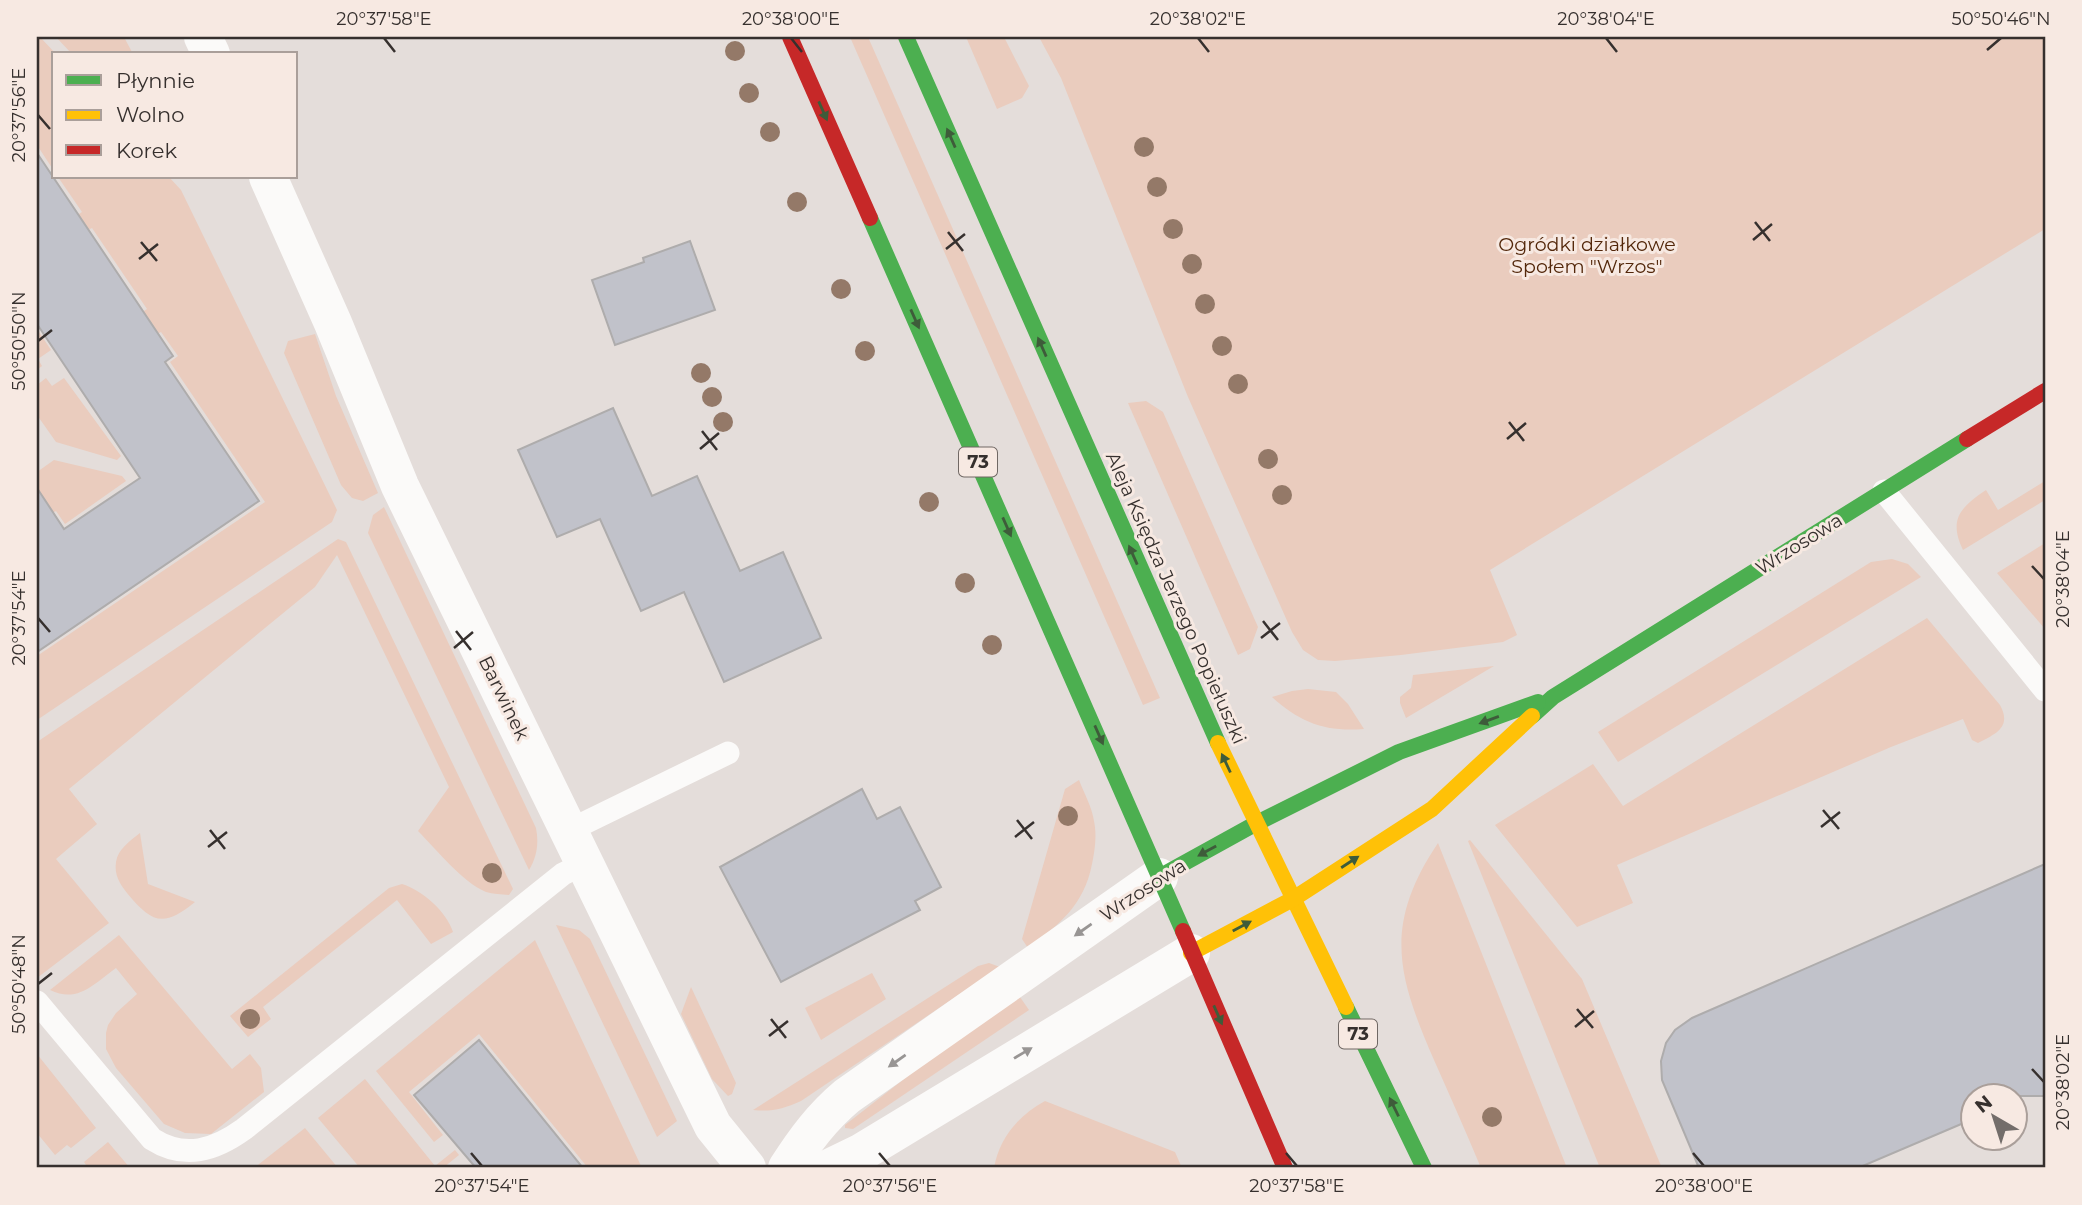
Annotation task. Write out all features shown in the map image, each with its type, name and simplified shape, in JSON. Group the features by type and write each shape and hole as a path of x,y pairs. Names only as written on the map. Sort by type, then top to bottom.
{"main road":[{"name":"73","path":"790,37 1105,750 1285,1168"},
{"name":"Aleja Księdza Jerzego Popiełuszki","path":"906,37 1199,706 1424,1168"},
{"name":"Wrzosowa","path":"1191,953 1293,899 1432,809 1553,697 2045,391"},
{"name":"Wrzosowa","path":"1159,877 1255,824 1399,752 1553,697"}],"street":[{"name":"Barwinek","path":"268,178 333,323 400,486 713,1126 747,1168"},
{"name":"Wrzosowa","path":"787,1168 816,1126 847,1096 1159,877"},
{"name":"Wrzosowa","path":"829,1168 862,1152 1191,953"}],"lane":[{"path":"1884,491 2045,690"},
{"path":"37,1002 152,1139 180,1150 208,1149 220,1145 244,1129 563,874 575,848 728,753"}],"green space":[{"path":"37,37 40,37 54,52 52,52 52,168 37,145"},
{"path":"56,37 124,37 132,52 70,52"},
{"path":"850,37 868,37 1160,698 1143,705"},
{"path":"966,37 1004,37 1029,86 1022,98 997,109"},
{"name":"Ogródki działkowe Społem \"Wrzos\"","path":"1039,37 2045,37 2045,229 1490,570 1517,635 1503,642 1401,655 1318,660 1303,650 1292,632 1188,397 1061,78"},
{"path":"59,178 170,178 181,190 337,510 332,522 37,720 37,656 265,502 170,362 178,356 161,332 153,336 139,314 147,309 92,228 84,232 74,217 82,212"},
{"path":"37,329 51,350 38,359 42,366 37,370"},
{"path":"315,334 336,396 378,493 363,501 352,498 341,485 284,353 288,341"},
{"path":"46,378 52,386 64,378 121,456 117,460 56,442 37,415 37,385"},
{"path":"1146,401 1163,412 1258,627 1250,649 1238,655 1128,403"},
{"path":"54,460 122,476 126,481 65,524 56,511 52,513 37,492 37,472"},
{"path":"2045,481 2045,500 1963,550 1957,522 1970,502 1986,490 1998,510"},
{"path":"384,507 536,828 537,850 529,870 368,533 373,515"},
{"path":"338,539 346,542 513,889 509,895 489,893 477,887 459,873 418,831 449,787 337,555 315,587 69,789 97,824 56,859 109,923 37,978 37,742"},
{"path":"2045,543 2045,629 1997,573"},
{"path":"1892,559 1908,564 1921,577 1618,762 1598,732 1871,562"},
{"path":"1927,618 2000,705 2003,724 1991,736 1978,743 1972,740 1963,719 1891,747 1617,865 1633,903 1577,927 1495,825 1593,764 1623,806"},
{"path":"1494,666 1406,718 1400,697 1411,688 1413,675"},
{"path":"1308,689 1336,692 1348,704 1364,729 1337,729 1314,724 1293,713 1272,697"},
{"path":"1079,780 1095,826 1095,848 1088,878 1077,902 1069,912 1028,948 1022,939 1065,789"},
{"path":"140,833 148,884 195,902 174,916 151,916 124,890 118,879 117,857"},
{"path":"1470,840 1582,979 1662,1168 1600,1168 1468,841"},
{"path":"1438,843 1567,1168 1481,1168 1421,1030 1405,976 1403,925 1409,900"},
{"path":"402,884 418,891 433,903 453,932 431,944 397,900 263,1007 271,1019 248,1037 230,1016 389,888"},
{"path":"556,925 579,930 590,939 677,1121 657,1137"},
{"path":"119,935 232,1069 250,1054 261,1068 264,1092 211,1134 185,1133 164,1124 116,1068 106,1049 108,1025 116,1013 137,994 116,968 78,993 69,995 50,990"},
{"path":"535,940 642,1168 588,1168 479,1034 409,1092 443,1135 434,1142 376,1071"},
{"path":"989,963 1000,967 801,1101 777,1109 753,1110 978,966"},
{"path":"872,973 886,999 821,1040 805,1008"},
{"path":"691,987 736,1083 732,1094 728,1096 712,1079 681,1014"},
{"path":"1020,997 1029,1010 853,1129 845,1128 845,1125 949,1044"},
{"path":"37,1054 96,1128 71,1148 67,1145 55,1155 37,1133"},
{"path":"365,1079 435,1166 455,1150 459,1155 443,1168 360,1168 318,1118"},
{"path":"1045,1101 1175,1152 1182,1168 994,1168 1005,1137 1019,1120"},
{"path":"305,1128 338,1168 254,1168"},
{"path":"108,1142 130,1168 81,1168 86,1165 84,1162"}],"building":[{"path":"37,153 173,356 165,362 259,501 37,652 37,488 64,529 140,478 37,324"},
{"path":"690,241 715,310 615,345 592,280 644,262 643,258"},
{"path":"613,408 652,496 697,476 740,571 783,552 821,638 724,682 684,592 641,611 600,519 557,537 518,450"},
{"path":"862,789 877,819 900,807 941,887 915,901 920,910 781,982 720,867"},
{"path":"2045,864 2045,1096 2030,1096 2030,1082 1960,1082 1960,1125 1858,1168 1699,1168 1662,1080 1661,1061 1666,1043 1675,1030 1692,1018"},
{"path":"479,1040 583,1168 476,1168 414,1095"}],"traffic: fast":[{"path":"906,37 1218,743"},
{"path":"870,218 1183,931"},
{"path":"1532,716 1553,697 1967,439"},
{"path":"1159,877 1255,824 1399,752 1538,702"},
{"path":"1346,1007 1424,1168"}],"traffic: slow":[{"path":"1191,953 1293,899 1432,809 1532,716"},
{"path":"1218,743 1346,1007"}],"traffic: jam":[{"path":"790,37 870,218"},
{"path":"1967,439 2045,391"},
{"path":"1183,931 1285,1168"}]}
